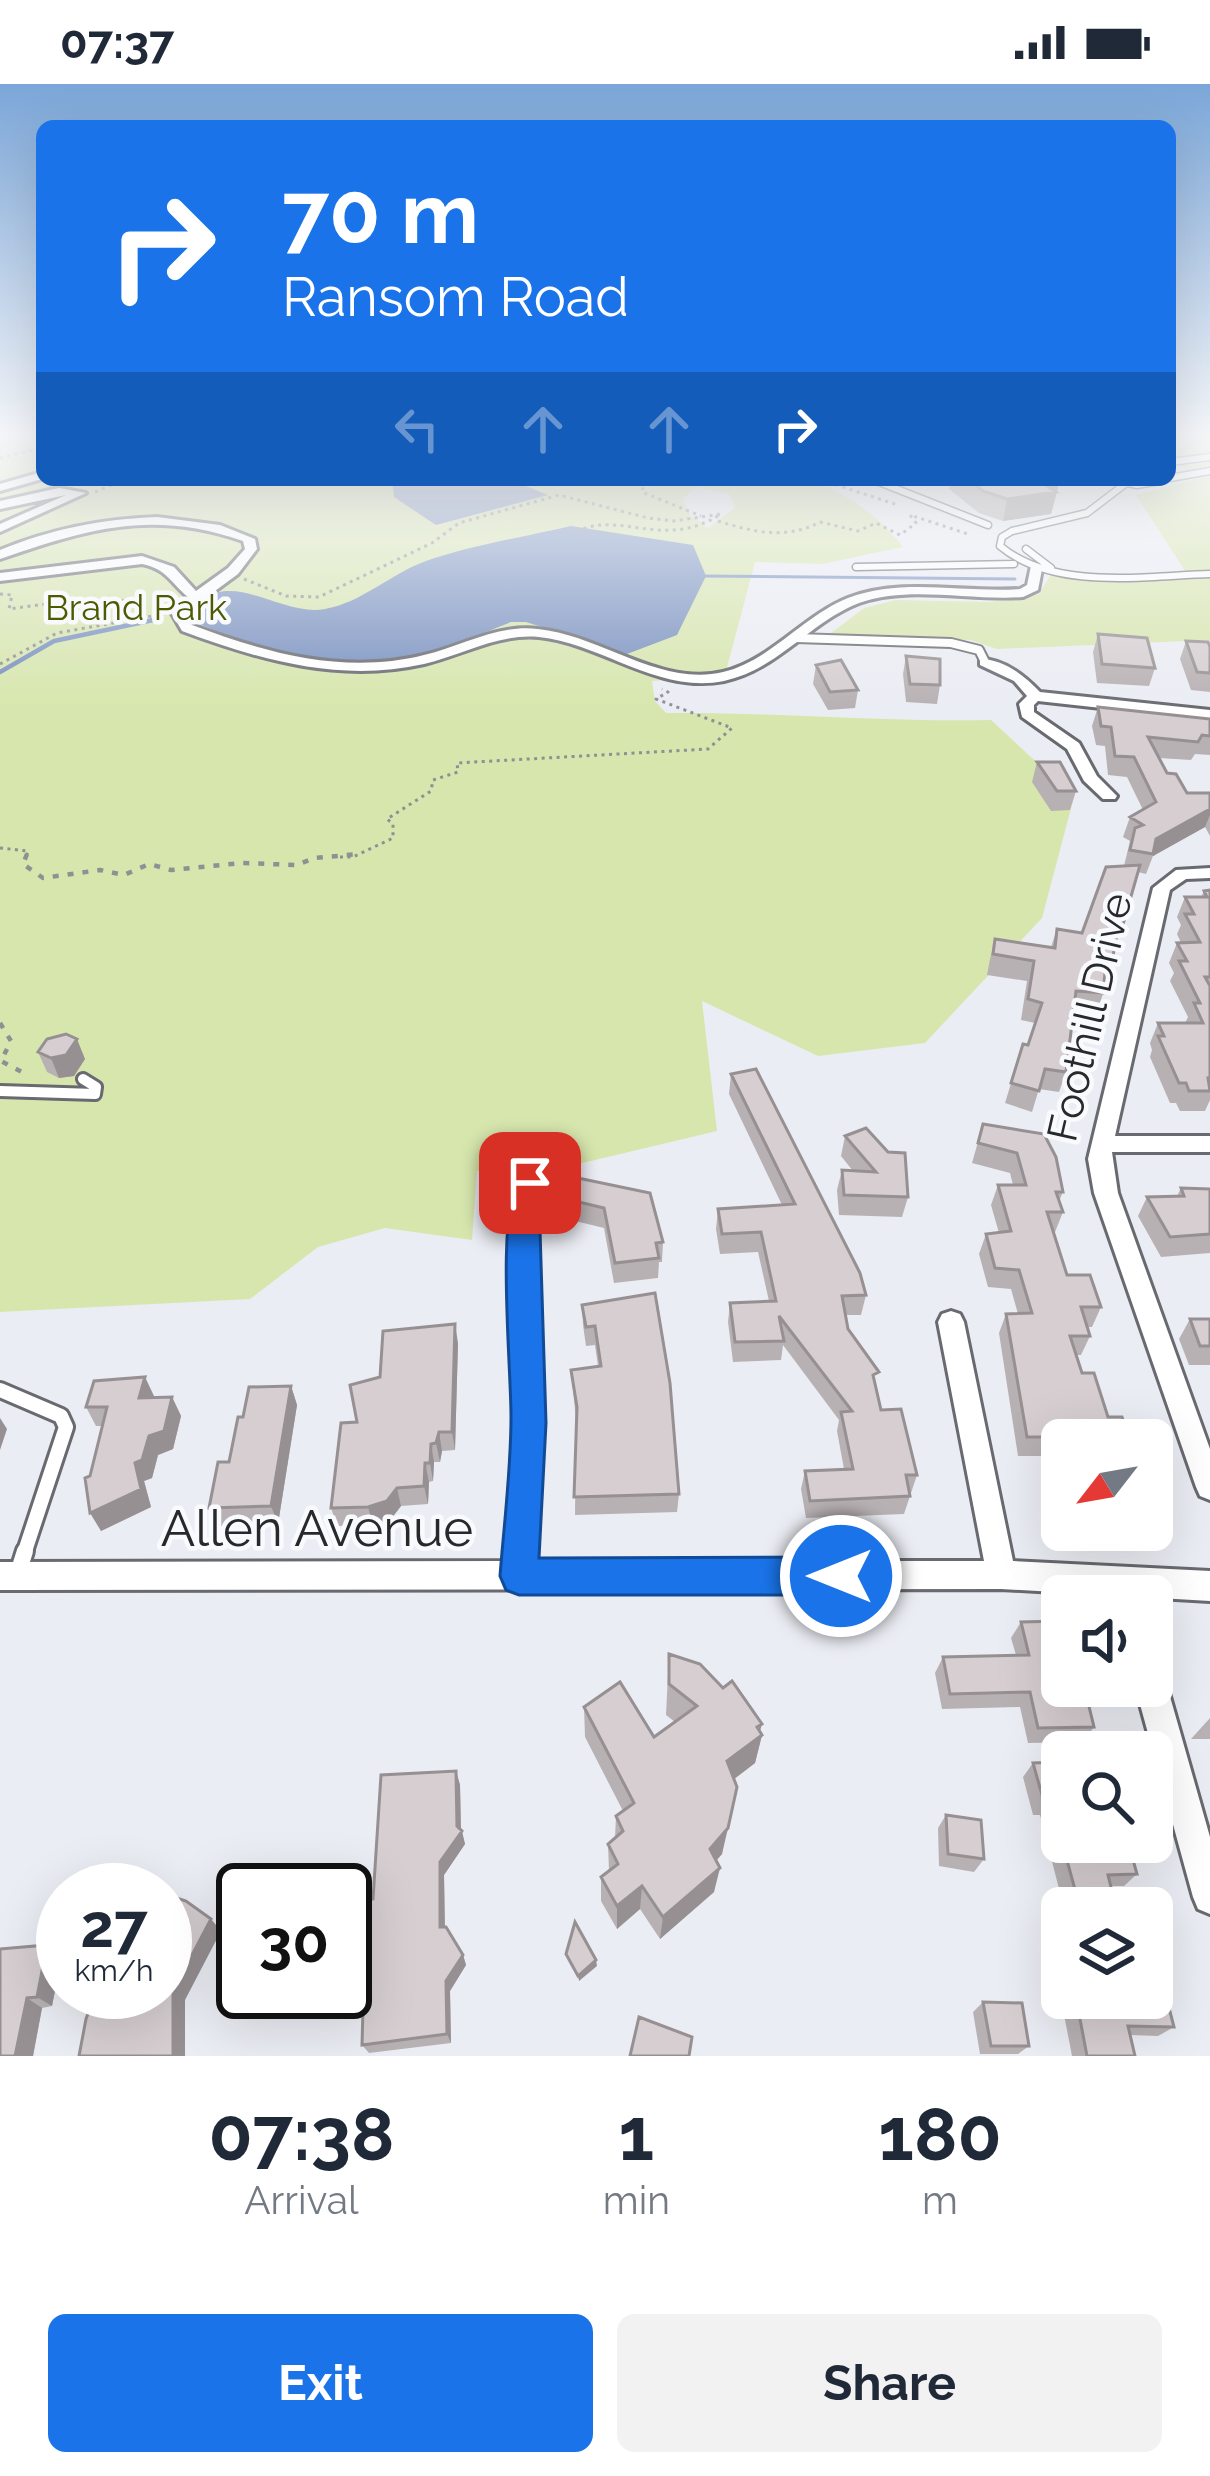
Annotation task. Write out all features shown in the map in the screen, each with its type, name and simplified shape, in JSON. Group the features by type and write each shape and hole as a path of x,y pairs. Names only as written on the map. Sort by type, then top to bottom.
{"street":[{"path":"0,556 44,537 110,527"},
{"path":"209,527 249,539 251,549 234,575 195,596 178,612 187,628 274,659 325,667 385,667 422,661 520,632 543,633 705,679 726,676 868,596 1023,593 1033,587 1036,569"},
{"path":"0,577 142,560 163,564 179,574 195,596"},
{"path":"985,662 1018,678 1035,696 1210,715"},
{"path":"1035,696 1026,704 1028,714 1073,746 1090,778 1109,796"},
{"name":"Foothill Drive","path":"1210,873 1182,874 1162,888 1101,1144 1106,1193 1210,1486"},
{"path":"1101,1144 1210,1144"},
{"path":"519,1576 528,1423 524,1230 530,1183"},
{"path":"951,1322 1001,1575"},
{"name":"Allen Avenue","path":"8,1576 1001,1575 1041,1579"},
{"name":"Allen Avenue","path":"1173,1587 1210,1586"},
{"path":"1157,1707 1210,1897"}],"lane":[{"path":"991,527 1008,557 1036,569 1210,574"},
{"path":"1015,527 1024,528"},
{"path":"1001,539 1028,527"},
{"path":"1026,549 1036,560 1062,572"},
{"path":"856,567 1020,564"},
{"path":"796,638 951,643 979,650 985,662"},
{"path":"0,1091 95,1094 96,1087 83,1079"},
{"path":"0,1390 61,1416 66,1426 8,1576"}],"path":[{"path":"234,575 286,596 319,598 453,527"},
{"path":"573,533 579,527"},
{"path":"614,527 640,533 686,533 700,527"},
{"path":"737,527 758,534 811,527"},
{"path":"884,527 900,535 911,527"},
{"path":"956,527 1001,539"},
{"path":"0,594 12,595 9,608 17,610 61,602 94,609 119,599 142,608 145,616"},
{"path":"0,663 35,639 59,631 178,612"},
{"path":"0,848 28,851 23,865 43,878 100,870 124,875 149,864 171,870 242,863 276,867 314,858 352,857 392,838 393,824 387,819 420,802 431,791 433,780 458,772 457,763 471,756 506,764 613,757 637,746 708,749 732,728 656,699 668,692 643,676 641,670 648,666"},
{"path":"0,1023 11,1041 1,1061 31,1077"}],"green space":[{"name":"Brand Park","path":"0,527 885,527 903,547 822,564 755,562 725,675 652,681 655,701 666,713 991,720 1074,797 1042,918 925,1043 818,1056 702,1001 717,1131 574,1165 477,1171 472,1240 385,1228 318,1247 250,1299 0,1312"},
{"path":"1157,527 1210,527 1210,640 997,649 970,640 830,634 864,608 896,600 990,602 1039,594 1050,576 1189,577"}],"water":[{"path":"578,527 693,545 706,576 677,635 627,654 526,622 511,622 423,654 335,660 250,643 195,622 189,615 203,599 235,591 307,610 325,609 351,601 426,561"}],"building":[{"path":"1098,634 1147,638 1155,668 1102,664"},
{"path":"1186,641 1208,642 1210,673 1197,672"},
{"path":"906,656 940,659 940,685 910,684"},
{"path":"841,660 858,690 830,692 816,665"},
{"path":"1098,707 1210,719 1210,736 1202,735 1198,742 1148,737 1167,773 1176,774 1187,793 1210,793 1210,809 1156,839 1153,854 1130,850 1135,828 1143,825 1130,817 1156,802 1134,757 1115,756 1111,727 1101,726"},
{"path":"1037,762 1060,762 1076,791 1057,791"},
{"path":"1140,865 1122,928 1118,927 1103,993 1076,991 1066,1072 1045,1069 1039,1091 1011,1083 1042,1003 1028,999 1034,961 993,954 995,939 1055,948 1057,929 1082,933 1106,867"},
{"path":"1210,890 1210,977 1205,977 1210,986 1210,1091 1189,1091 1186,1083 1179,1083 1158,1036 1164,1036 1158,1023 1203,1023 1194,1003 1200,1003 1179,961 1187,961 1177,943 1200,942 1185,914 1194,914 1185,897 1207,897 1204,891"},
{"path":"66,1034 77,1039 66,1055 51,1058 38,1052 47,1039"},
{"path":"756,1069 860,1273 866,1295 842,1296 848,1329 879,1372 873,1375 881,1410 901,1409 917,1475 906,1475 910,1496 810,1501 805,1471 853,1469 841,1412 852,1411 779,1316 784,1341 735,1342 730,1303 776,1301 761,1232 722,1234 718,1209 795,1204 731,1074"},
{"path":"983,1124 1044,1134 1056,1157 1063,1192 1056,1192 1063,1212 1047,1212 1067,1275 1090,1275 1101,1307 1081,1307 1090,1336 1070,1336 1082,1373 1094,1373 1108,1417 1123,1419 1041,1419 1041,1437 1027,1437 1006,1314 1032,1313 1019,1270 995,1268 986,1234 1011,1231 998,1185 1026,1185 1017,1153 978,1143"},
{"path":"866,1128 888,1152 905,1153 908,1197 844,1195 842,1170 876,1172 845,1136"},
{"path":"573,1177 650,1193 663,1242 656,1243 659,1258 615,1263 604,1208 562,1198"},
{"path":"1181,1188 1210,1189 1210,1234 1170,1237 1147,1197 1184,1196"},
{"path":"655,1293 670,1383 679,1494 574,1497 577,1407 571,1370 601,1366 595,1326 586,1327 582,1305"},
{"path":"1190,1319 1210,1319 1210,1346 1200,1346"},
{"path":"455,1324 452,1432 439,1432 436,1443 431,1444 424,1486 397,1488 387,1501 368,1507 331,1508 341,1423 357,1422 350,1385 380,1377 383,1331"},
{"path":"145,1377 139,1398 172,1397 164,1431 149,1436 142,1460 135,1463 141,1489 90,1513 85,1478 90,1476 107,1407 86,1407 94,1381"},
{"path":"291,1386 271,1506 209,1508 218,1462 229,1462 249,1387"},
{"path":"1021,1622 1041,1622 1041,1707 1089,1707 1094,1727 1038,1728 1030,1692 950,1694 943,1657 1029,1655"},
{"path":"669,1654 700,1664 723,1688 732,1681 762,1724 757,1727 762,1735 727,1761 737,1787 728,1828 710,1849 720,1868 663,1917 642,1886 617,1906 601,1877 618,1864 608,1844 623,1831 616,1816 634,1803 584,1707 620,1682 654,1737 697,1706 669,1684"},
{"path":"1033,1763 1041,1763 1041,1791"},
{"path":"456,1771 457,1826 462,1831 440,1862 440,1927 446,1927 463,1955 446,1981 447,2034 362,2045 363,2019 372,2019 372,1899 381,1775"},
{"path":"946,1815 981,1820 984,1859 948,1854"},
{"path":"1068,1863 1134,1863 1137,1874 1108,1875 1111,1887 1074,1887"},
{"path":"192,1905 211,1919 192,1955"},
{"path":"575,1922 596,1960 578,1976 566,1954"},
{"path":"36,1946 36,1997 27,1998 15,2056 0,2056 0,1949"},
{"path":"983,2002 1022,2003 1029,2046 991,2046"},
{"path":"639,2017 692,2037 689,2056 630,2056"},
{"path":"86,2019 173,2019 173,2056 79,2056"},
{"path":"1080,2019 1172,2019 1174,2027 1128,2026 1135,2056 1087,2056"}],"waterway":[{"path":"699,576 1015,579"},
{"path":"0,672 54,641 158,619 151,621"}],"route":[{"path":"530,1183 524,1230 528,1423 519,1576 841,1576"}]}
